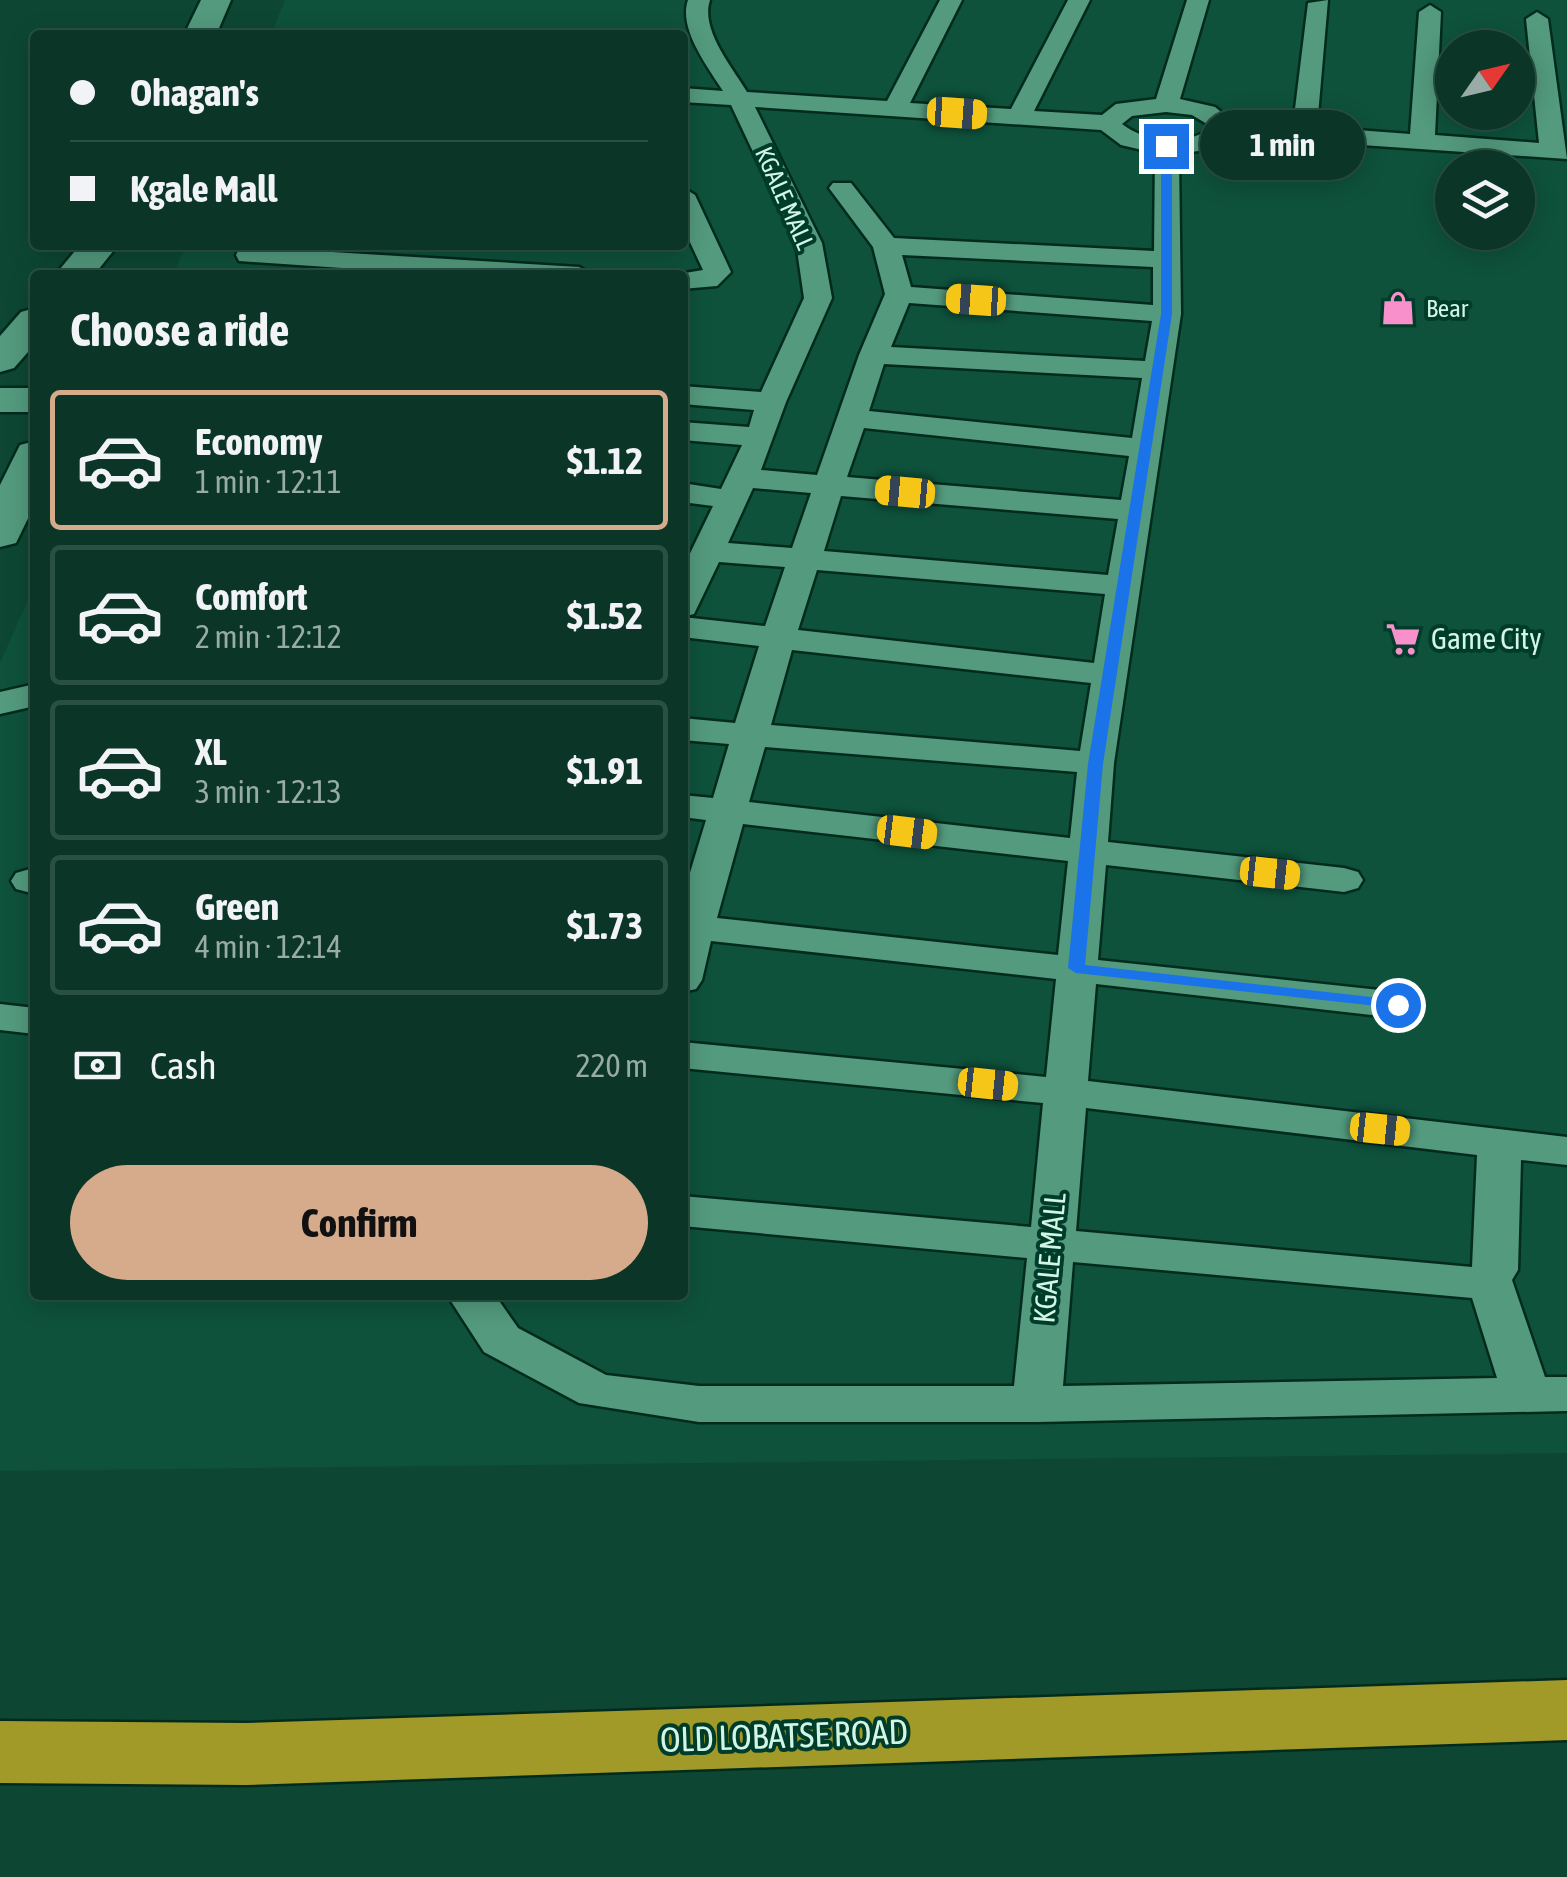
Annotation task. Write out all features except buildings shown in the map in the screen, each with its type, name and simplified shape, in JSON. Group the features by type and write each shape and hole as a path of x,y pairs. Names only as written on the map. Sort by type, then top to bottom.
{"highway":[{"name":"OLD LOBATSE ROAD","path":"0,1752 266,1753 1567,1710"}],"street":[{"path":"202,30 216,0"},
{"path":"79,270 97,250"},
{"path":"0,360 30,326"},
{"path":"0,370 30,368"},
{"path":"0,400 30,400"},
{"path":"0,534 30,465"}],"lane":[{"name":"KGALE MALL","path":"688,594 818,298 809,242 739,98 706,43 696,9 699,0"},
{"path":"894,108 951,0"},
{"path":"1020,117 1079,0"},
{"path":"1166,105 1198,0"},
{"path":"1304,133 1318,4"},
{"path":"1422,142 1430,12"},
{"path":"1225,128 1560,152 1537,19"},
{"path":"688,95 1108,123 1125,110 1166,105 1207,112 1225,128"},
{"path":"1108,123 1112,131 1125,139 1166,146 1208,142 1225,128"},
{"name":"KGALE MALL","path":"1037,1404 1096,764 1166,314 1166,146"},
{"path":"688,953 778,638 873,355 899,294 886,246 842,188"},
{"path":"688,281 707,280 717,272 690,227"},
{"path":"886,246 1166,260"},
{"path":"248,258 482,270"},
{"path":"899,294 1166,314"},
{"path":"873,355 1157,370"},
{"path":"688,395 770,402"},
{"path":"852,418 1145,449"},
{"path":"688,431 760,437"},
{"path":"688,492 828,486 1136,511"},
{"path":"708,551 1123,586"},
{"path":"688,628 1109,675"},
{"path":"0,703 30,696"},
{"path":"688,729 1096,764"},
{"path":"688,807 1344,880"},
{"path":"694,926 1398,1005"},
{"path":"0,1017 30,1021"},
{"path":"688,1056 1064,1092 1567,1152"},
{"path":"1489,1280 1495,1270 1499,1143"},
{"path":"688,1212 1449,1280 1489,1280"},
{"path":"473,1300 501,1340 596,1390 699,1404 1037,1404 1547,1395 1489,1280"}],"shaded area":[{"path":"285,0 1567,0 1567,1453 0,1471 0,663 30,595 30,1300 688,1300 688,270 175,270 184,250 688,250 688,30 273,30"}],"place":[{"name":"Bear","path":"1398,308"},
{"name":"Game City","path":"1403,639"}],"route":[{"path":"1166,146 1166,314 1096,764 1076,968 1398,1005"}]}
